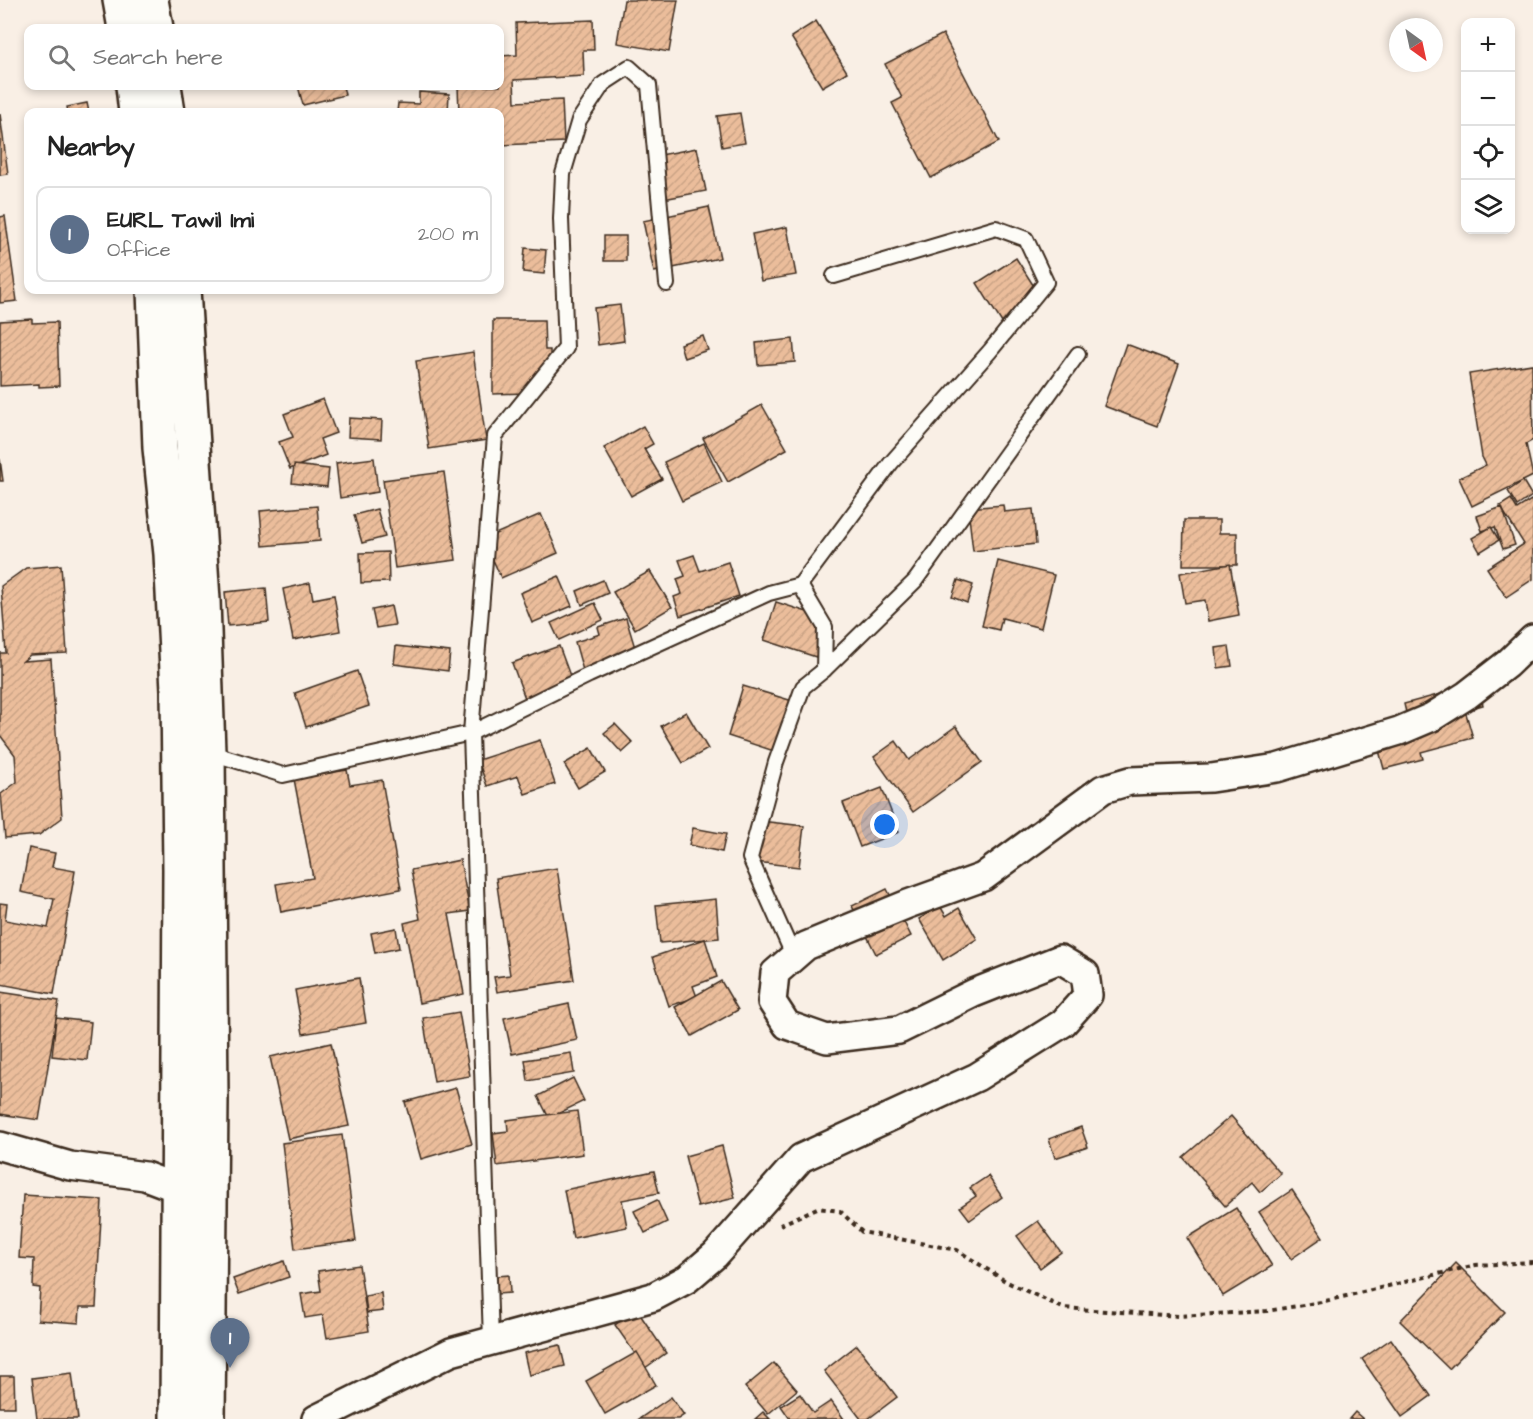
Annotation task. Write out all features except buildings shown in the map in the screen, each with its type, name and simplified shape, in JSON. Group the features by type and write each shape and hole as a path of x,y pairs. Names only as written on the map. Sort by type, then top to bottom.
{"main road":[{"path":"120,0 124,24"},
{"path":"151,0 155,24"},
{"path":"133,90 136,108"},
{"path":"165,90 167,108"},
{"path":"154,294 160,448 171,554 178,690 180,869 177,1419"},
{"path":"183,294 202,600 208,752 210,1200 208,1419"}],"street":[{"path":"316,1419 451,1352 653,1297 687,1279 716,1255 801,1158 977,1077 1064,1023 1088,995 1085,974 1060,959 974,993 899,1030 827,1039 787,1025 772,1002 776,973 806,946 908,904 983,877 1103,789 1130,781 1211,778 1277,768 1399,730 1432,717 1467,695 1533,639"},
{"path":"0,1146 70,1166 145,1176 210,1200"}],"lane":[{"path":"490,1341 471,733 495,436 566,348 561,219 563,174 579,120 603,84 629,67 649,85 667,284"},
{"path":"208,752 283,775 471,733 589,675 769,593 800,585 891,463 990,351 1046,282 1026,240 996,228 834,276"},
{"path":"794,957 750,858 776,762 802,687 824,670 915,581 1078,354"},
{"path":"800,585 825,627 824,670"}],"path":[{"path":"777,1227 817,1208 840,1211 862,1232 957,1250 1007,1282 1063,1308 1179,1316 1267,1311 1321,1302 1476,1265 1533,1262"}],"place":[{"name":"EURL Tawil Imi","path":"230,1368"}]}
